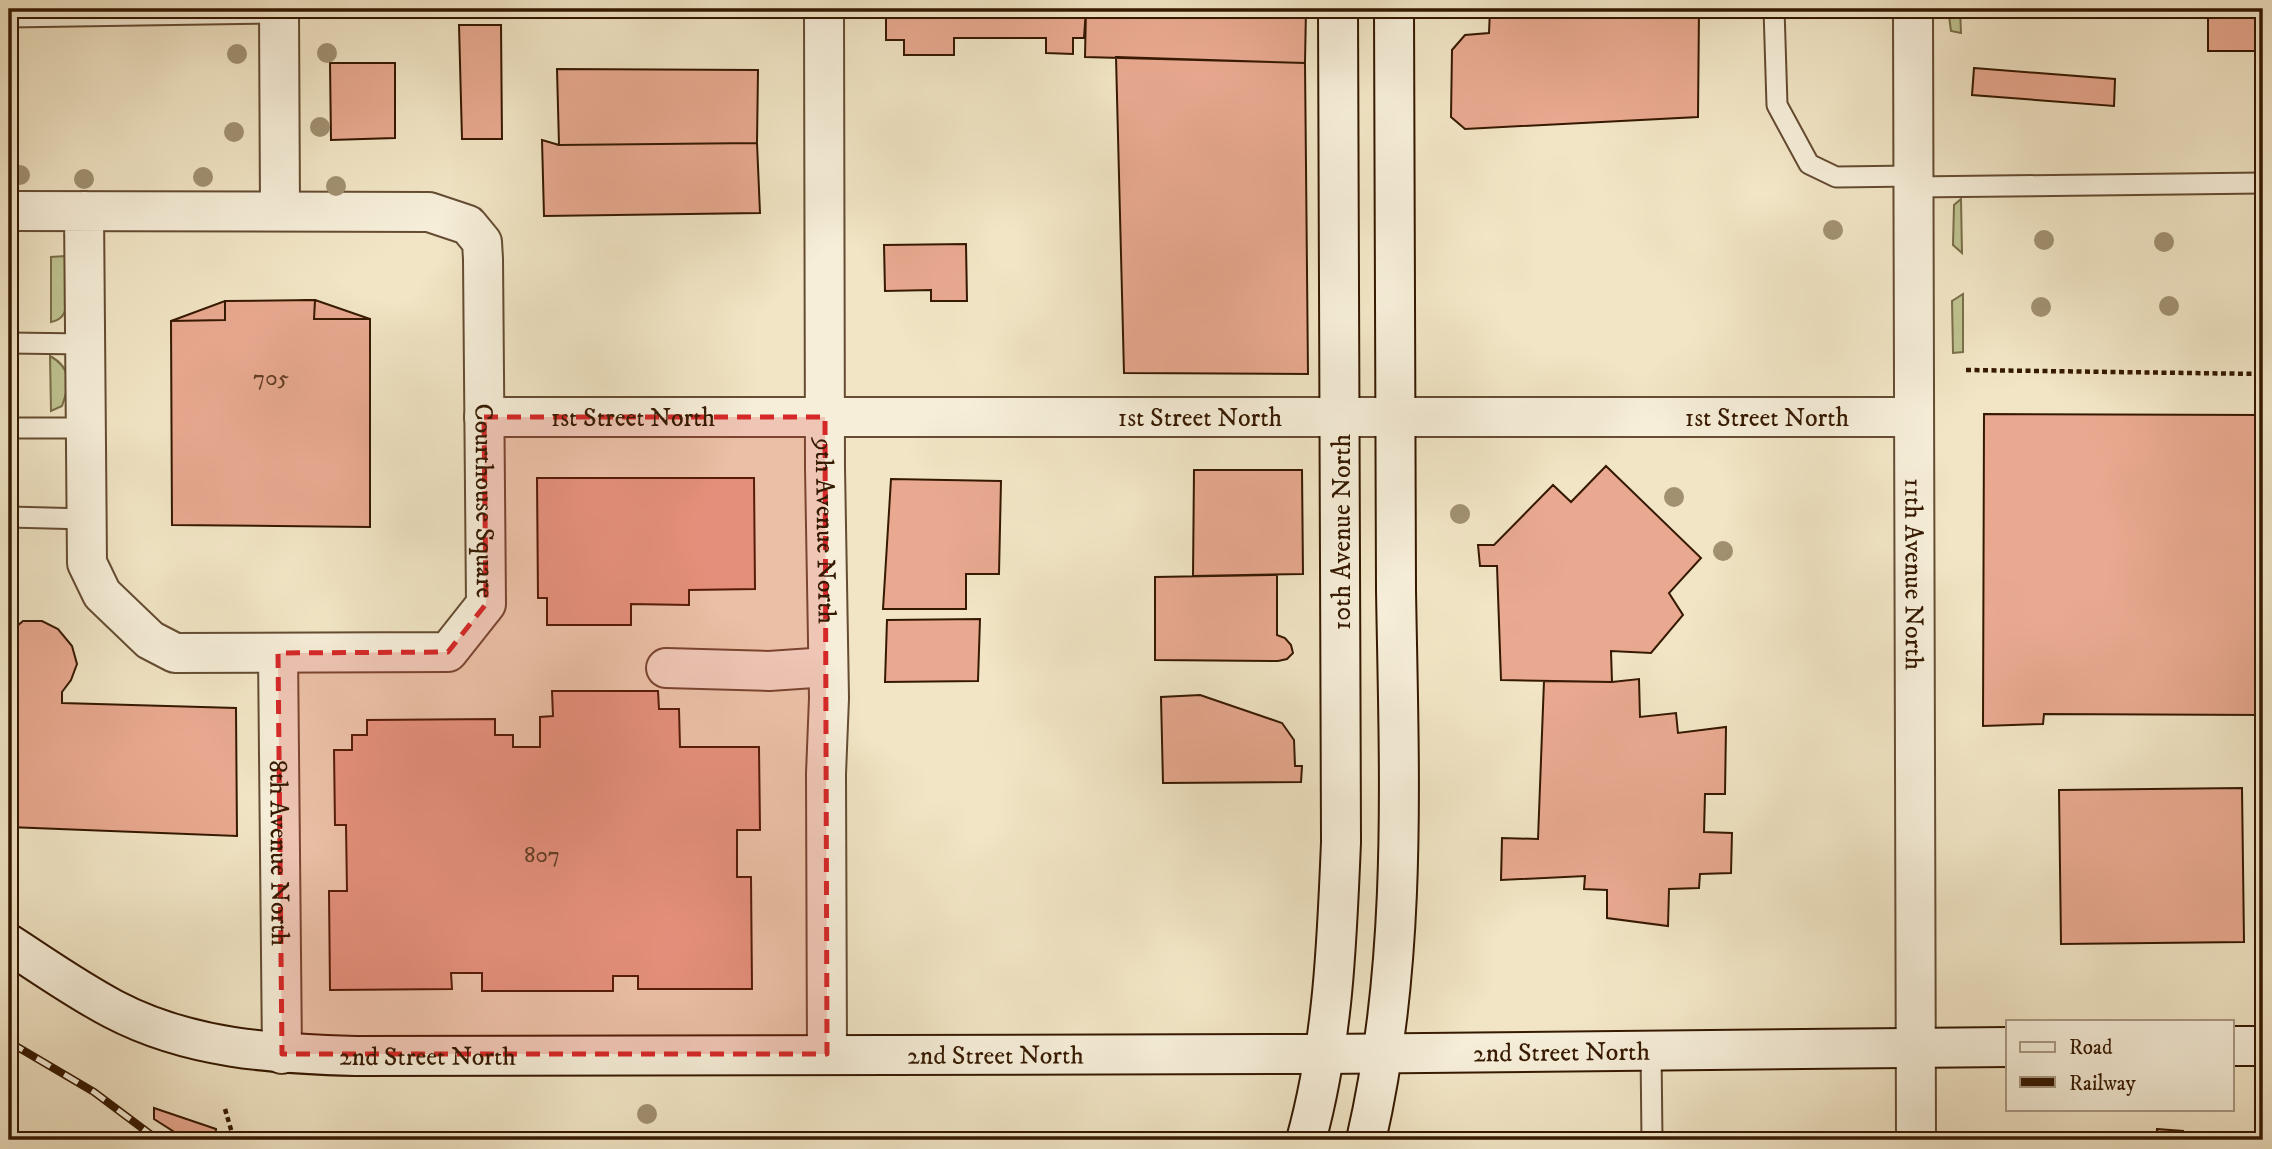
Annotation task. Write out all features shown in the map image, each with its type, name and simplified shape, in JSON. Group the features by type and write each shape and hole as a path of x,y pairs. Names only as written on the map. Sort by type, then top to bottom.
{"street":[{"name":"9th Avenue North","path":"824,9 828,667 827,1054"},
{"name":"10th Avenue North","path":"1324,1054 1337,954 1341,842 1338,9"},
{"name":"10th Avenue North","path":"1382,1053 1393,952 1399,841 1394,417 1394,9"},
{"name":"11th Avenue North","path":"1913,9 1916,1140"},
{"path":"279,11 280,211"},
{"name":"Courthouse Square","path":"9,211 85,211 280,211 429,212 468,225 482,242 486,604 448,652 175,653 150,640 102,594 87,563 85,211"},
{"name":"1st Street North","path":"484,417 1914,417"},
{"name":"8th Avenue North","path":"278,653 282,1054"},
{"path":"666,668 769,671 828,667"},
{"name":"2nd Street North","path":"9,944 114,1010 165,1031 221,1046 282,1054 1324,1054 2006,1046"},
{"path":"2234,1046 2263,1046"},
{"path":"1366,1140 1382,1053"},
{"path":"1306,1140 1324,1054"}],"lane":[{"path":"1774,9 1777,105 1809,164 1836,177 1914,181 2263,183"},
{"path":"9,17 279,11"},
{"path":"9,343 86,344"},
{"path":"9,428 86,428"},
{"path":"9,517 87,519"},
{"path":"1651,1050 1652,1140"}],"path":[{"path":"1966,370 2263,374"},
{"path":"225,1109 234,1140"}],"highlighted area":[{"path":"484,417 825,417 827,1054 282,1054 278,653 448,652 486,604"}],"green space":[{"path":"1948,9 1960,9 1961,33 1951,31"},
{"path":"1961,199 1962,253 1953,245 1954,205"},
{"path":"65,256 66,308 61,317 51,322 51,257"},
{"path":"1963,294 1963,352 1953,353 1952,301"},
{"path":"50,356 66,371 68,384 62,406 51,411"}],"building":[{"path":"886,9 1086,9 1084,38 1073,38 1073,54 1046,53 1046,38 954,38 954,55 904,55 904,40 886,40"},
{"path":"1086,9 1306,9 1305,63 1085,57"},
{"path":"1490,9 1699,9 1698,117 1465,129 1451,117 1452,50 1465,35 1489,33"},
{"path":"2208,9 2263,9 2263,51 2208,51"},
{"path":"459,25 501,25 502,139 462,139"},
{"path":"1116,57 1305,63 1308,374 1124,373"},
{"path":"330,63 395,63 395,138 331,140"},
{"path":"1974,68 2115,79 2114,106 1972,95"},
{"path":"557,69 758,70 757,143 559,145"},
{"path":"542,140 559,145 757,143 760,213 544,216"},
{"path":"966,244 967,301 931,301 931,290 885,291 884,245"},
{"path":"315,300 314,319 370,319 370,527 172,525 171,321 225,320 225,301"},
{"path":"315,300 370,319 370,527 172,525 171,321 225,301"},
{"path":"1984,414 2263,415 2263,715 2044,714 2043,724 1983,726"},
{"path":"1606,466 1701,558 1669,593 1683,615 1651,653 1611,651 1612,682 1501,680 1497,566 1480,566 1478,545 1494,545 1553,485 1571,502"},
{"path":"1194,470 1302,470 1303,574 1193,576"},
{"path":"537,478 754,478 755,589 689,590 689,605 631,604 631,625 547,625 547,598 538,598"},
{"path":"891,479 1001,481 999,574 966,574 966,609 883,609"},
{"path":"1277,575 1277,635 1285,638 1291,645 1293,653 1287,659 1155,660 1155,577"},
{"path":"980,619 978,681 885,682 887,620"},
{"path":"23,621 42,621 58,629 72,646 77,664 71,680 62,692 62,703 236,708 237,836 9,827 9,633"},
{"path":"1639,679 1640,717 1676,713 1678,733 1726,727 1725,794 1705,794 1704,832 1732,833 1731,873 1700,874 1699,888 1669,889 1668,926 1607,918 1607,890 1584,889 1585,876 1501,880 1502,838 1538,839 1544,681 1612,682"},
{"path":"552,691 658,691 659,709 679,709 680,747 759,747 760,830 737,830 737,877 751,877 752,989 638,989 638,976 613,976 613,991 482,991 482,973 451,973 452,989 330,990 329,891 347,891 346,825 335,825 334,750 352,750 352,735 367,735 367,720 495,719 495,735 513,735 513,747 540,747 540,717 553,716"},
{"path":"1200,695 1282,723 1294,740 1295,766 1302,766 1301,782 1163,783 1161,697"},
{"path":"2242,788 2244,942 2061,944 2059,790"},
{"path":"154,1108 216,1129 215,1140 187,1140 154,1119"},
{"path":"2157,1129 2183,1131 2183,1140 2157,1140"}],"railway":[{"path":"9,1042 94,1092 158,1140"}]}
